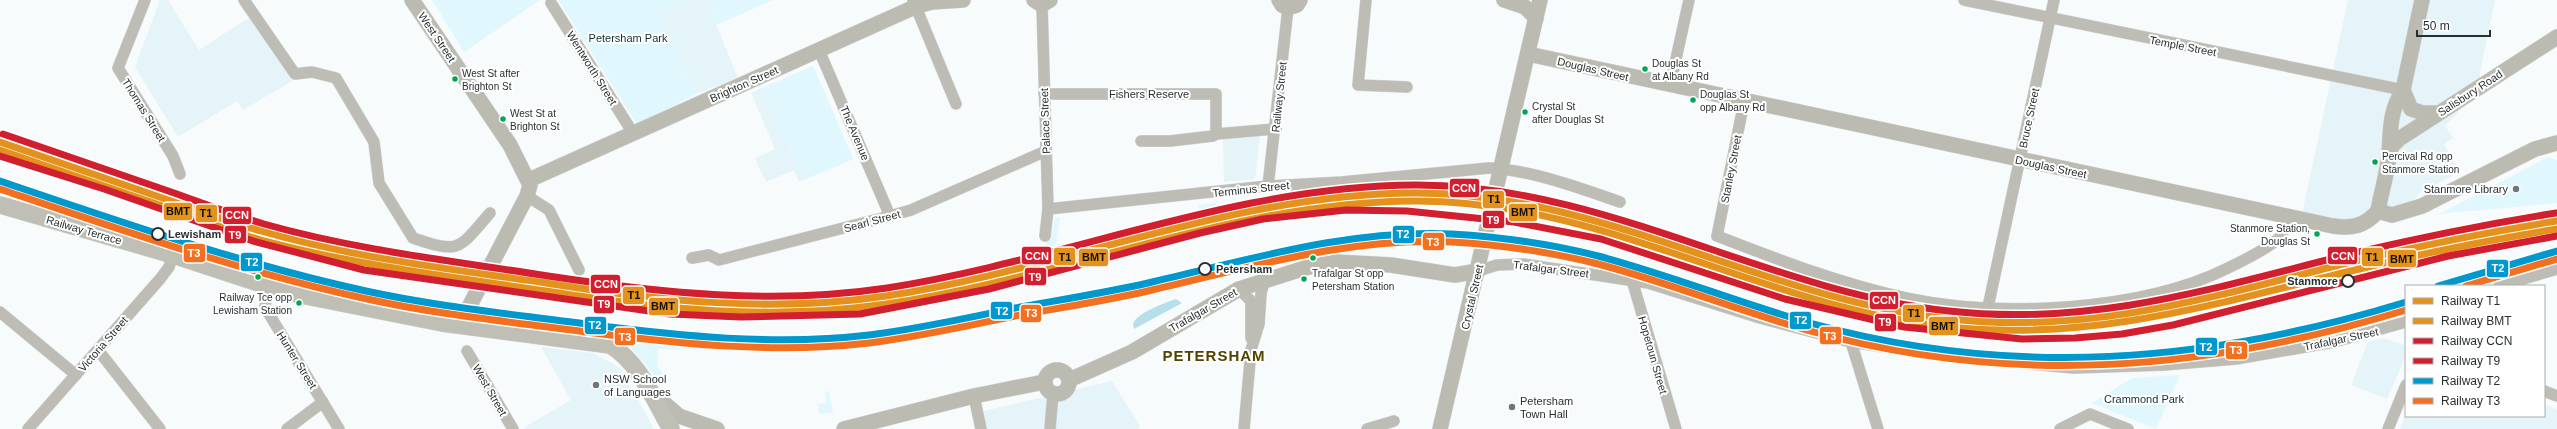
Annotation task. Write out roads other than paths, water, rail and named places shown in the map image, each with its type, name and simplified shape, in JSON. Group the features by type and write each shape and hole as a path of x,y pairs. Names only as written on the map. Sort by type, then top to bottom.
{"main road":[{"name":"West Street","path":"412,0 510,145 529,180"},
{"name":"Brighton Street","path":"529,180 819,50 915,3 963,0"},
{"path":"1504,0 1525,7 1536,18"},
{"name":"Crystal Street","path":"1440,429 1501,174 1540,0"},
{"path":"2422,0 2403,90 2395,103 2389,128 2389,154 2378,211 2392,215 2416,209 2535,149 2557,143"},
{"name":"Salisbury Road","path":"2389,154 2396,141 2557,37"},
{"name":"Douglas Street","path":"1528,54 1744,102 2348,228 2363,224 2378,211"},
{"path":"2403,90 2411,109 2423,114 2439,113"},
{"path":"466,320 491,264 527,196 530,186 529,180"},
{"name":"Railway Terrace","path":"0,205 173,255 269,288 610,345 624,355 644,383 671,429"},
{"name":"Trafalgar Street","path":"1069,380 1132,352 1239,289 1266,279 1318,265 1336,262 1391,265 1456,275 1478,271"},
{"path":"846,429 974,396 1049,388 1060,394 1066,390 1069,380 1066,373 1056,369 1046,375 1049,388"},
{"path":"644,383 670,410 689,420 717,429"}],"street":[{"name":"Thomas Street","path":"145,0 118,68 173,156 180,174"},
{"path":"244,0 295,74 312,72 336,78 374,142 379,183 413,238 448,249 467,240 490,213"},
{"path":"1366,0 1358,85 1407,87"},
{"path":"1670,86 1689,0"},
{"name":"Temple Street","path":"1964,0 2050,19 2403,90"},
{"name":"Bruce Street","path":"1988,307 2054,0"},
{"name":"Palace Street","path":"1042,2 1048,209 1046,236"},
{"name":"Wentworth Street","path":"551,3 633,133"},
{"path":"915,3 956,104"},
{"name":"Railway Street","path":"1268,186 1276,129 1289,3"},
{"name":"The Avenue","path":"819,50 890,216"},
{"name":"Fishers Reserve","path":"1044,94 1216,94 1216,134"},
{"name":"Stanley Street","path":"1744,102 1718,236 1810,272 1907,298 1988,307"},
{"path":"1141,141 1170,141 1213,136 1216,134 1276,129"},
{"name":"Searl Street","path":"692,258 709,255 719,260 911,210 1046,151"},
{"name":"Terminus Street","path":"1048,209 1268,186 1342,182 1473,168 1570,186 1620,202"},
{"path":"527,196 549,210 579,270"},
{"path":"1988,307 2062,307 2134,298 2209,278 2280,237 2287,216"},
{"name":"Victoria Street","path":"28,429 170,267 173,255"},
{"name":"Trafalgar Street","path":"1478,271 1497,265 1523,264 1632,280 1660,285 1760,318 1851,342 1949,357 2074,368 2101,368 2236,359 2334,342 2405,322"},
{"path":"2502,285 2557,269"},
{"path":"1251,350 1259,324 1261,293 1266,279"},
{"name":"Hopetoun Street","path":"1632,280 1676,429"},
{"name":"Hunter Street","path":"269,288 266,306 269,314 339,429"},
{"path":"1239,289 1251,301 1251,350 1244,429"},
{"path":"0,312 76,375"},
{"path":"1851,342 1878,429"},
{"path":"98,350 160,429"},
{"name":"West Street","path":"467,351 513,429"},
{"path":"2388,429 2405,387"},
{"path":"1049,388 1050,429"},
{"path":"2545,390 2557,396"},
{"path":"974,396 981,429"},
{"path":"286,429 322,402"},
{"path":"2060,429 2084,415 2095,415 2128,429"},
{"path":"1367,429 1394,421"}],"rail line":[{"name":"CCN","path":"3,134 253,221 334,241 405,254 590,282 675,292 718,295 802,296 887,288 953,276 1150,226 1281,198 1348,189 1415,185 1485,189 1552,201 1619,219 1815,283 1881,300 1949,311 2002,315 2053,314 2103,309 2152,301 2250,280 2401,242 2556,213"},
{"name":"T1","path":"0,142 239,224 331,249 439,268 588,289 673,300 716,303 801,304 886,296 952,284 1018,269 1214,219 1280,206 1347,197 1414,193 1483,197 1551,210 1617,227 1749,271 1815,291 1882,308 1950,319 2002,323 2053,322 2103,317 2153,309 2251,288 2402,250 2557,221"},
{"name":"BMT","path":"0,150 239,233 296,249 332,257 439,275 588,297 673,308 716,311 801,312 886,304 952,292 1018,277 1215,227 1281,214 1347,205 1415,201 1484,205 1551,218 1618,235 1749,279 1815,299 1882,316 1950,327 2002,330 2053,329 2103,325 2152,317 2251,296 2428,253 2557,229"},
{"name":"T9","path":"0,156 104,189 253,241 364,270 670,314 741,317 860,314 989,289 1200,233 1263,219 1346,210 1407,211 1514,222 1601,239 1785,299 1904,327 2022,339 2075,338 2122,334 2173,325 2448,256 2557,236"},
{"name":"T2","path":"0,181 136,227 228,255 320,280 393,297 448,306 621,328 692,336 763,340 834,338 887,333 1131,287 1298,248 1374,236 1413,234 1452,234 1489,237 1562,248 1598,256 1678,280 1757,307 1810,323 1886,341 1961,352 2035,357 2110,356 2183,350 2257,339 2332,323 2405,302"},
{"name":"T3","path":"0,189 136,235 228,263 320,288 394,305 449,314 621,336 692,344 763,348 834,346 887,341 1131,295 1298,256 1374,244 1413,242 1452,242 1489,245 1562,256 1598,264 1678,288 1757,315 1810,331 1886,349 1961,360 2035,365 2110,364 2183,358 2257,347 2332,331 2405,310"},
{"name":"T2","path":"2441,285 2557,251"},
{"name":"T3","path":"2469,285 2557,259"}],"place":[{"name":"Douglas St at Albany Rd","path":"1645,69"},
{"name":"West St after Brighton St","path":"455,79"},
{"name":"Douglas St opp Albany Rd","path":"1693,100"},
{"name":"Crystal St after Douglas St","path":"1525,112"},
{"name":"West St at Brighton St","path":"503,119"},
{"name":"Percival Rd opp Stanmore Station","path":"2375,162"},
{"name":"Stanmore Library","path":"2516,189"},
{"name":"Lewisham","path":"158,234"},
{"name":"Stanmore Station, Douglas St","path":"2317,234"},
{"name":"Petersham","path":"1205,269"},
{"name":"Trafalgar St opp Petersham Station","path":"1304,279"},
{"name":"Stanmore","path":"2348,281"},
{"name":"Railway Tce opp Lewisham Station","path":"299,303"},
{"name":"NSW School of Languages","path":"596,385"},
{"name":"Petersham Town Hall","path":"1512,407"}],"district":[{"name":"PETERSHAM","path":"1214,356"}],"park label":[{"name":"Petersham Park","path":"628,38"},
{"name":"Crammond Park","path":"2144,399"}]}
